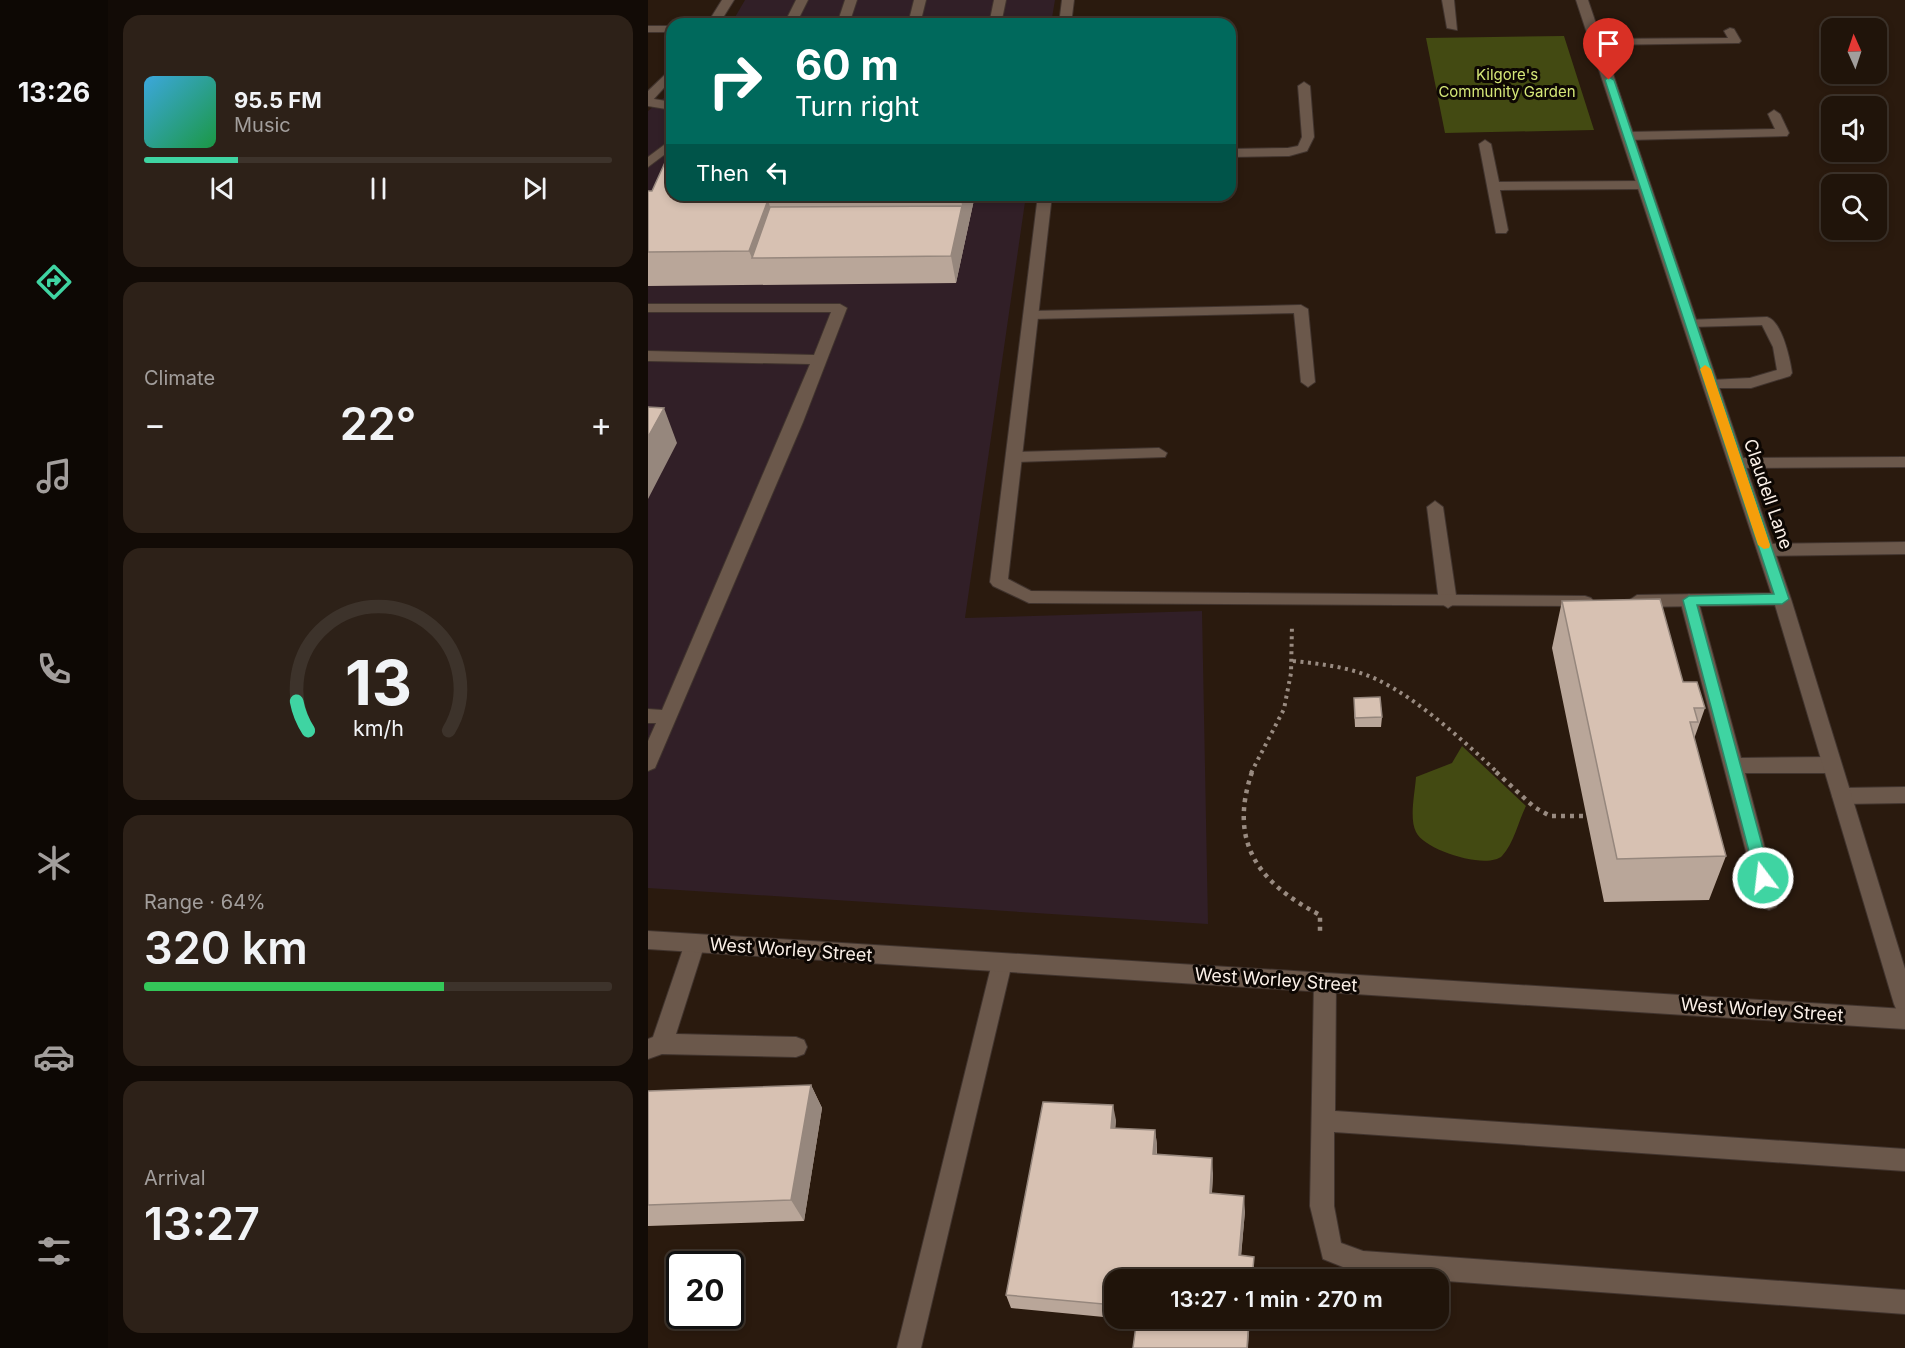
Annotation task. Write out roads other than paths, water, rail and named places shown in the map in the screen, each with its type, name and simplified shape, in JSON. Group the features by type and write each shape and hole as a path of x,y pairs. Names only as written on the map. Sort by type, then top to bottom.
{"street":[{"path":"717,18 728,0"},
{"path":"793,18 802,0"},
{"path":"845,18 851,0"},
{"path":"916,18 920,0"},
{"path":"996,18 1000,0"},
{"path":"1066,18 1068,0"},
{"path":"1448,0 1453,28"},
{"name":"Claudell Lane","path":"1582,0 1782,599 1905,1004"},
{"path":"648,29 666,29"},
{"path":"1597,42 1735,41"},
{"path":"648,98 666,78"},
{"path":"1236,153 1289,152 1303,148 1308,137 1304,86"},
{"path":"648,102 666,105"},
{"path":"1774,114 1790,148"},
{"path":"1628,136 1783,133"},
{"path":"1485,144 1501,230"},
{"path":"648,163 666,148"},
{"path":"1493,186 1644,185"},
{"path":"1044,201 999,582 1029,597 1448,602 1782,599"},
{"path":"648,308 840,308 648,764"},
{"path":"1031,315 1301,309 1308,382"},
{"path":"1690,323 1767,321 1780,347 1785,373 1751,383 1711,385"},
{"path":"648,356 819,360"},
{"path":"1014,457 1159,453"},
{"path":"1737,463 1905,462"},
{"path":"1435,507 1448,602"},
{"path":"1766,550 1905,548"},
{"path":"1689,600 1769,901"},
{"path":"648,716 669,717"},
{"path":"1734,766 1832,765"},
{"path":"1842,796 1905,795"},
{"name":"West Worley Street","path":"648,940 1905,1019"},
{"path":"695,944 655,1047 796,1047"},
{"path":"909,1348 1002,963"},
{"path":"1325,983 1322,1206 1331,1251 1363,1263 1905,1302"},
{"path":"1323,1121 1905,1160"}],"park label":[{"name":"Kilgore's Community Garden","path":"1507,84"}]}
